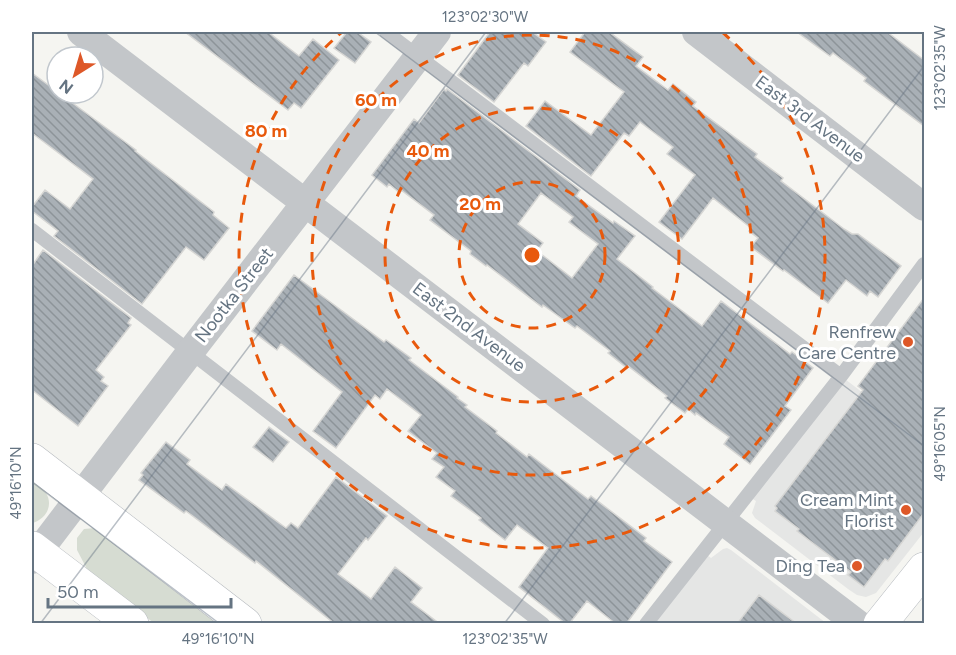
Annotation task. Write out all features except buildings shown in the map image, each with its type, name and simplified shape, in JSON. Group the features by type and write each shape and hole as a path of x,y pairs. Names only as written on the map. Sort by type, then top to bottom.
{"main road":[{"path":"32,460 245,624"},
{"path":"34,553 132,624"},
{"path":"880,624 924,569"}],"street":[{"name":"East 2nd Avenue","path":"81,32 858,624"},
{"name":"Nootka Street","path":"34,553 80,497 190,351 438,32"},
{"name":"East 3rd Avenue","path":"696,32 924,207"}],"lane":[{"path":"386,32 841,376"},
{"path":"32,230 543,624"},
{"path":"646,624 841,376 924,264"}],"shaded area":[{"path":"841,376 924,440 924,532 876,593 866,597 857,595 848,589 755,518 752,513 756,501 746,495"},
{"path":"32,480 45,491 49,507 41,519 32,523"},
{"path":"95,528 222,623 154,623 99,582 88,571 77,550 77,538 84,529"},
{"path":"727,548 826,623 646,624 703,552 711,558"}],"place":[{"name":"Renfrew Care Centre","path":"908,342"},
{"name":"Cream Mint Florist","path":"906,510"},
{"name":"Ding Tea","path":"857,566"}]}
